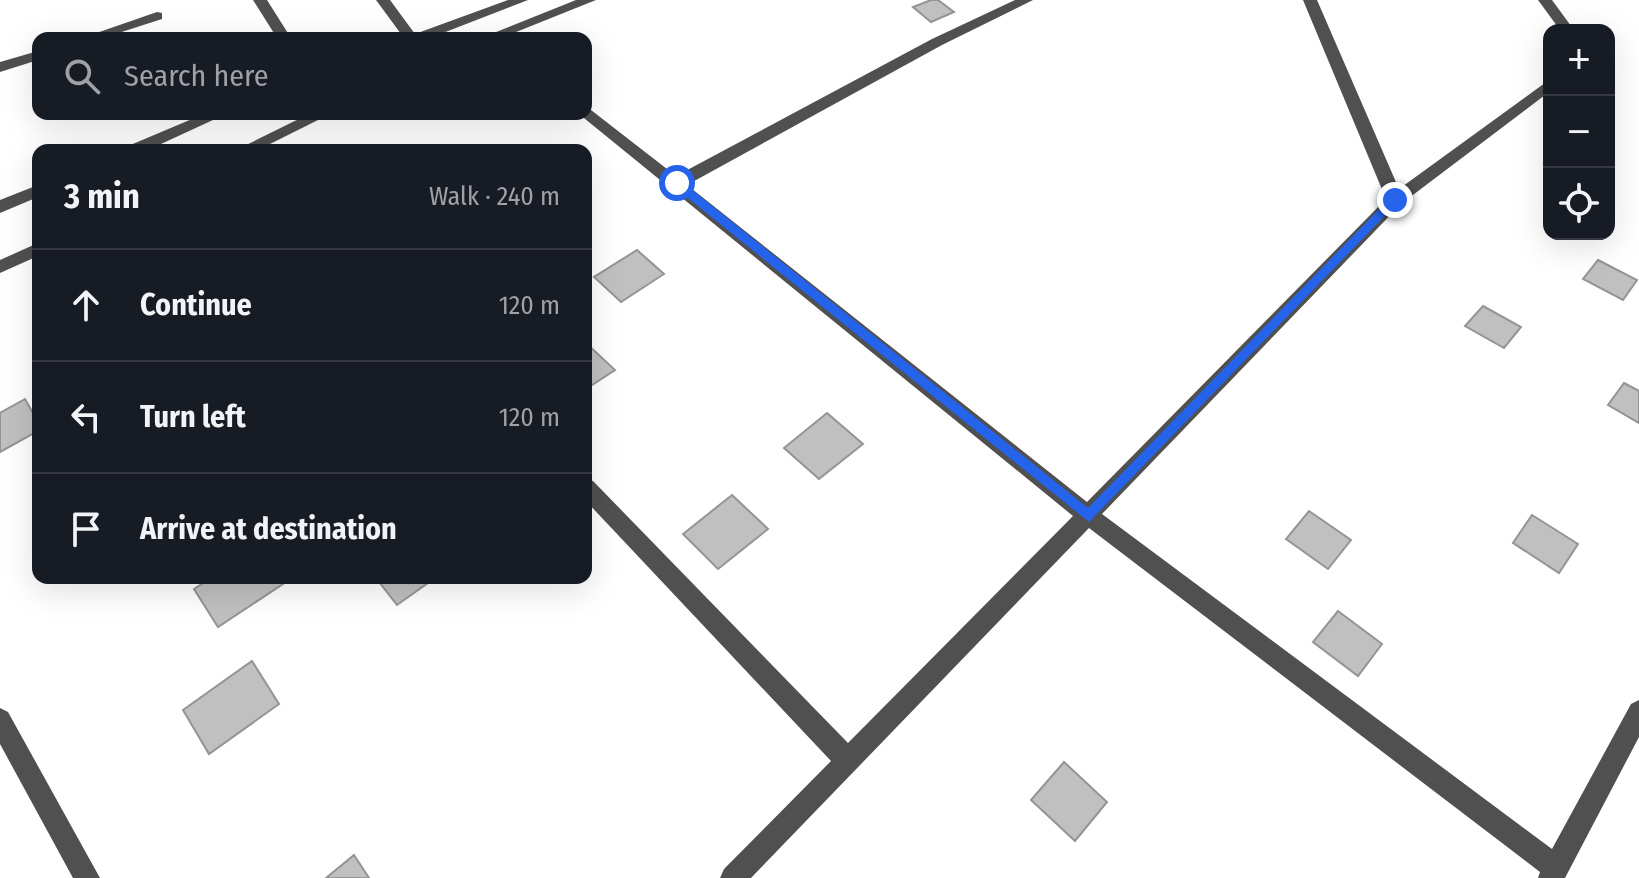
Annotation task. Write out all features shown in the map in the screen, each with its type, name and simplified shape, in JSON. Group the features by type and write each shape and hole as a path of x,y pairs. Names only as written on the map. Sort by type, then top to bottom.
{"street":[{"path":"260,0 280,32"},
{"path":"383,0 407,32"},
{"path":"504,32 589,0"},
{"path":"677,183 937,42 1026,0"},
{"path":"1310,0 1395,200"},
{"path":"1545,0 1563,24"},
{"path":"433,32 515,1"},
{"path":"108,32 157,16"},
{"path":"0,67 32,57"},
{"path":"733,878 1395,200 1543,89"},
{"path":"592,118 1089,516 1553,873 1639,712"},
{"path":"148,144 204,120"},
{"path":"262,144 310,120"},
{"path":"0,207 32,194"},
{"path":"0,267 32,252"},
{"path":"592,493 848,761"},
{"path":"0,720 87,878"}],"building":[{"path":"938,0 954,12 931,22 913,7"},
{"path":"637,250 664,274 621,302 594,277"},
{"path":"1598,260 1637,280 1623,300 1583,279"},
{"path":"1483,306 1521,327 1504,348 1465,326"},
{"path":"592,349 615,370 592,385"},
{"path":"1624,383 1639,391 1639,423 1608,405"},
{"path":"25,399 32,411 32,434 0,452 0,413"},
{"path":"827,413 863,444 819,479 784,448"},
{"path":"732,495 768,529 718,569 683,534"},
{"path":"1309,511 1351,540 1328,569 1286,539"},
{"path":"1532,515 1578,544 1559,573 1513,543"},
{"path":"202,584 283,584 218,627 194,589"},
{"path":"381,584 427,584 397,605"},
{"path":"1338,611 1382,644 1358,676 1313,642"},
{"path":"252,661 279,704 209,754 183,710"},
{"path":"1064,762 1107,802 1075,841 1031,800"},
{"path":"354,855 369,878 326,878"}],"route":[{"path":"677,183 1089,516 1395,200"}]}
